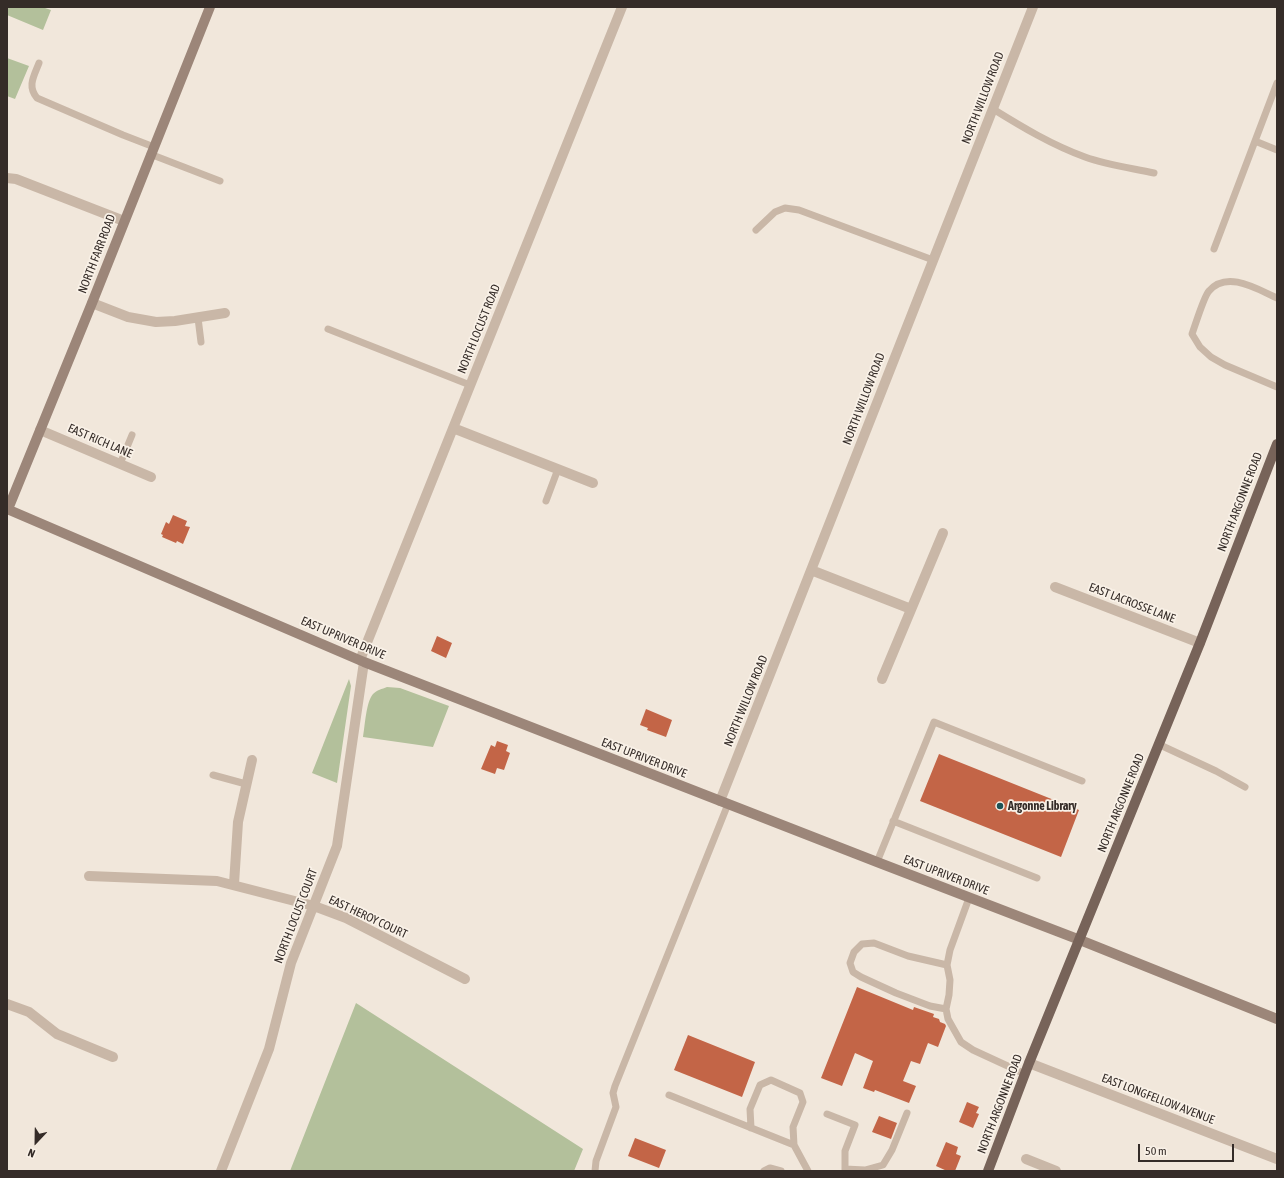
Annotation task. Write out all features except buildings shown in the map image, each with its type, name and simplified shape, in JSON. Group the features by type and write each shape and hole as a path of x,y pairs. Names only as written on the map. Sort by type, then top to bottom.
{"main road":[{"name":"NORTH ARGONNE ROAD","path":"988,1171 1029,1063 1200,643 1277,444"}],"street":[{"name":"NORTH FARR ROAD","path":"7,510 92,303 210,7"},
{"name":"NORTH LOCUST ROAD","path":"362,661 470,385 622,7"},
{"name":"NORTH WILLOW ROAD","path":"724,803 811,570 1033,7"},
{"path":"7,178 16,179 124,221"},
{"path":"92,303 128,317 156,322 175,321 225,313"},
{"path":"453,428 593,482"},
{"name":"EAST RICH LANE","path":"40,430 151,477"},
{"name":"EAST UPRIVER DRIVE","path":"7,510 362,661 724,803 1080,940 1277,1019"},
{"path":"882,679 943,533"},
{"path":"811,570 911,610"},
{"name":"EAST LACROSSE LANE","path":"1055,587 1200,643"},
{"name":"NORTH LOCUST COURT","path":"220,1171 269,1049 291,963 336,846 362,661"},
{"path":"234,884 238,828 252,760"},
{"name":"EAST HEROY COURT","path":"89,876 217,881 234,884 314,906 346,918 465,979"},
{"path":"7,1004 29,1012 57,1034 113,1057"},
{"name":"EAST LONGFELLOW AVENUE","path":"1029,1063 1277,1159"},
{"path":"1026,1159 1056,1171"}],"lane":[{"path":"39,63 32,81 33,93 37,98 123,136 220,182"},
{"path":"1214,249 1277,83"},
{"path":"993,109 1017,124 1063,148 1086,157 1154,173"},
{"path":"1255,141 1277,150"},
{"path":"756,230 775,212 785,208 799,210 933,260"},
{"path":"1277,298 1236,281 1220,282 1208,291 1192,334 1200,347 1211,357 1225,365 1277,387"},
{"path":"198,318 201,342"},
{"path":"328,329 470,385"},
{"path":"120,464 132,435"},
{"path":"546,501 558,469"},
{"path":"877,862 934,722 1082,781"},
{"path":"1158,744 1216,770 1246,787"},
{"path":"213,775 246,784"},
{"path":"595,1171 596,1161 616,1107 614,1093 615,1086 724,803"},
{"path":"893,821 1037,878"},
{"path":"969,898 950,950 947,965 950,980 946,1009 948,1019 961,1042 973,1050 1025,1074"},
{"path":"946,1009 930,1006 896,994 860,977 853,972 850,963 854,952 862,944 874,943 908,956 947,965"},
{"path":"751,1128 750,1109 760,1085 771,1080 800,1093 803,1102 793,1127 794,1145 808,1171"},
{"path":"669,1095 794,1145"},
{"path":"827,1114 855,1125 845,1151 845,1170 866,1170 883,1165 892,1150 906,1113"},
{"path":"764,1171 770,1168 781,1171"}],"green space":[{"path":"7,7 42,7 51,10 43,30 7,15"},
{"path":"7,58 29,66 15,99 7,96"},
{"path":"349,679 351,686 337,783 312,773"},
{"path":"387,687 400,688 449,706 433,747 363,737 367,708 371,698 373,694"},
{"path":"356,1003 583,1149 574,1171 290,1171"}],"place":[{"name":"Argonne Library","path":"1000,806"}]}
